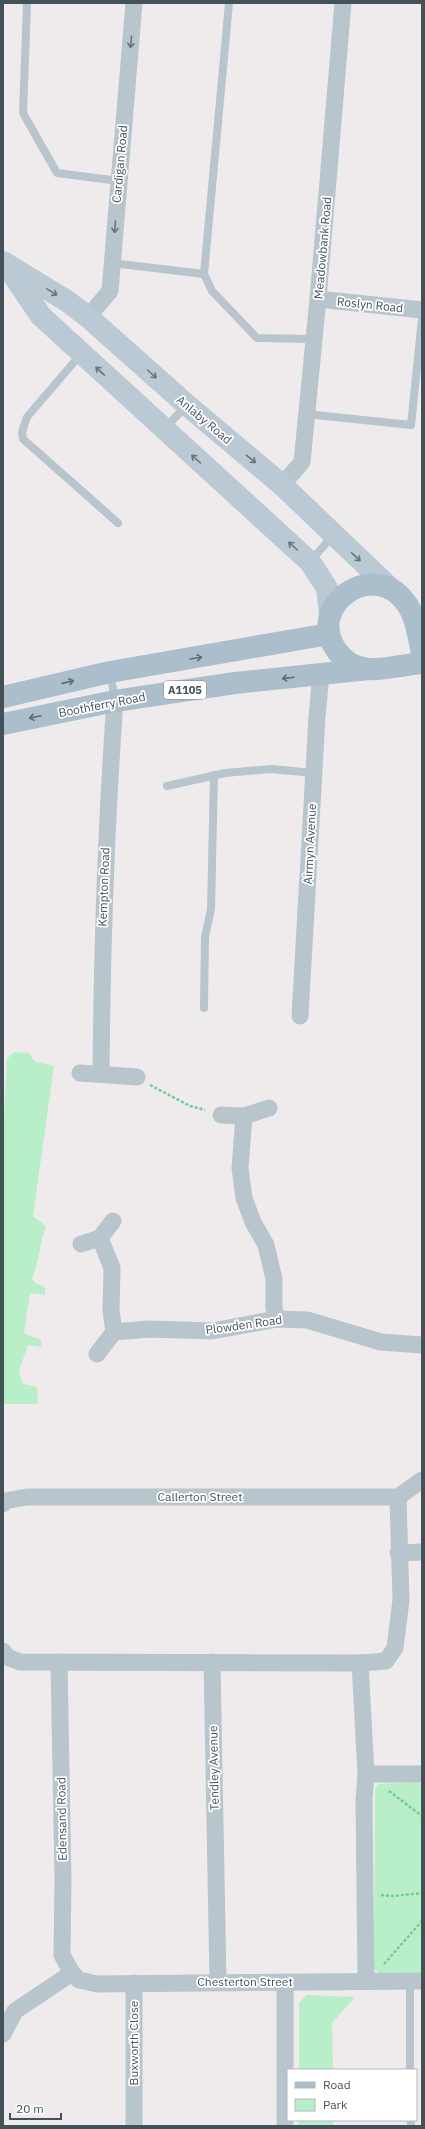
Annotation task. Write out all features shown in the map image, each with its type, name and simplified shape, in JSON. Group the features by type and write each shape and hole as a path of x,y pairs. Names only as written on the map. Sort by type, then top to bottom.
{"main road":[{"name":"Anlaby Road","path":"5,263 67,301 88,317 187,406 282,485 391,589"},
{"name":"Anlaby Road","path":"5,263 40,316 163,430 310,562 327,588 330,624"},
{"path":"330,624 337,601 345,593 358,586 371,584 391,589 407,603 417,618 422,652"},
{"path":"378,668 404,655 411,642 417,618"},
{"name":"A1105","path":"3,697 330,624 332,645 342,658 351,665 378,668 422,663"},
{"name":"Boothferry Road","path":"3,724 115,701 235,683 378,668"}],"street":[{"name":"Cardigan Road","path":"88,317 110,291 134,3"},
{"name":"Meadowbank Road","path":"282,485 302,462 318,299 343,3"},
{"name":"Roslyn Road","path":"318,299 422,310"},
{"name":"Airmyn Avenue","path":"300,1016 314,773 322,673"},
{"name":"Kempton Road","path":"101,1074 102,944 107,805 115,701"},
{"path":"80,1074 137,1077"},
{"path":"221,1115 244,1116 269,1108"},
{"path":"244,1116 240,1168 244,1198 253,1222 266,1245 274,1279 274,1308 277,1319"},
{"path":"81,1244 100,1238 113,1221"},
{"path":"97,1354 114,1332 111,1311 112,1268 100,1238"},
{"name":"Plowden Road","path":"114,1332 149,1329 212,1331 277,1319 307,1320 381,1342 422,1345"},
{"path":"3,1651 7,1657 20,1662 360,1663 386,1661 395,1648 401,1600 398,1554 398,1497 422,1480"},
{"name":"Callerton Street","path":"3,1504 5,1501 26,1497 398,1497"},
{"path":"398,1554 422,1552"},
{"name":"Edensand Road","path":"59,1662 63,1878 62,1955 72,1973"},
{"name":"Tendley Avenue","path":"212,1662 218,1982"},
{"path":"360,1663 366,1774 364,1799 366,1981"},
{"path":"366,1774 422,1774"},
{"path":"3,2034 15,2011 72,1973"},
{"name":"Chesterton Street","path":"72,1973 79,1980 97,1984 416,1981"},
{"path":"285,1982 285,2126"},
{"name":"Buxworth Close","path":"134,1983 134,2126"}],"lane":[{"path":"27,3 22,113 57,173 119,181"},
{"path":"229,3 204,274 212,291 257,338 313,339"},
{"path":"112,263 204,274"},
{"path":"306,414 411,425 422,320"},
{"path":"82,354 27,417 22,432 23,439 118,523"},
{"path":"163,430 187,406"},
{"path":"310,562 333,535"},
{"path":"110,672 115,701"},
{"path":"167,786 214,775 271,769 314,773"},
{"path":"204,1008 205,937 210,909 214,775"},
{"path":"410,2069 416,1981"}],"path":[{"path":"137,1077 190,1106 221,1115"},
{"path":"366,1774 422,1816"},
{"path":"365,1893 393,1896 422,1893"},
{"path":"366,1981 387,1962 422,1921"}],"green space":[{"path":"14,1052 29,1053 34,1061 54,1066 33,1216 46,1226 37,1265 32,1278 35,1283 45,1287 45,1295 30,1293 24,1333 41,1340 41,1347 28,1345 19,1371 23,1384 37,1387 38,1404 3,1404 3,1135 7,1059"},
{"path":"418,1782 422,1784 422,1976 383,1978 374,1968 375,1789 378,1784"},
{"path":"306,1995 355,1997 332,2023 333,2069 299,2069 299,2004"},
{"path":"299,2121 333,2121 333,2126 298,2126"}]}
